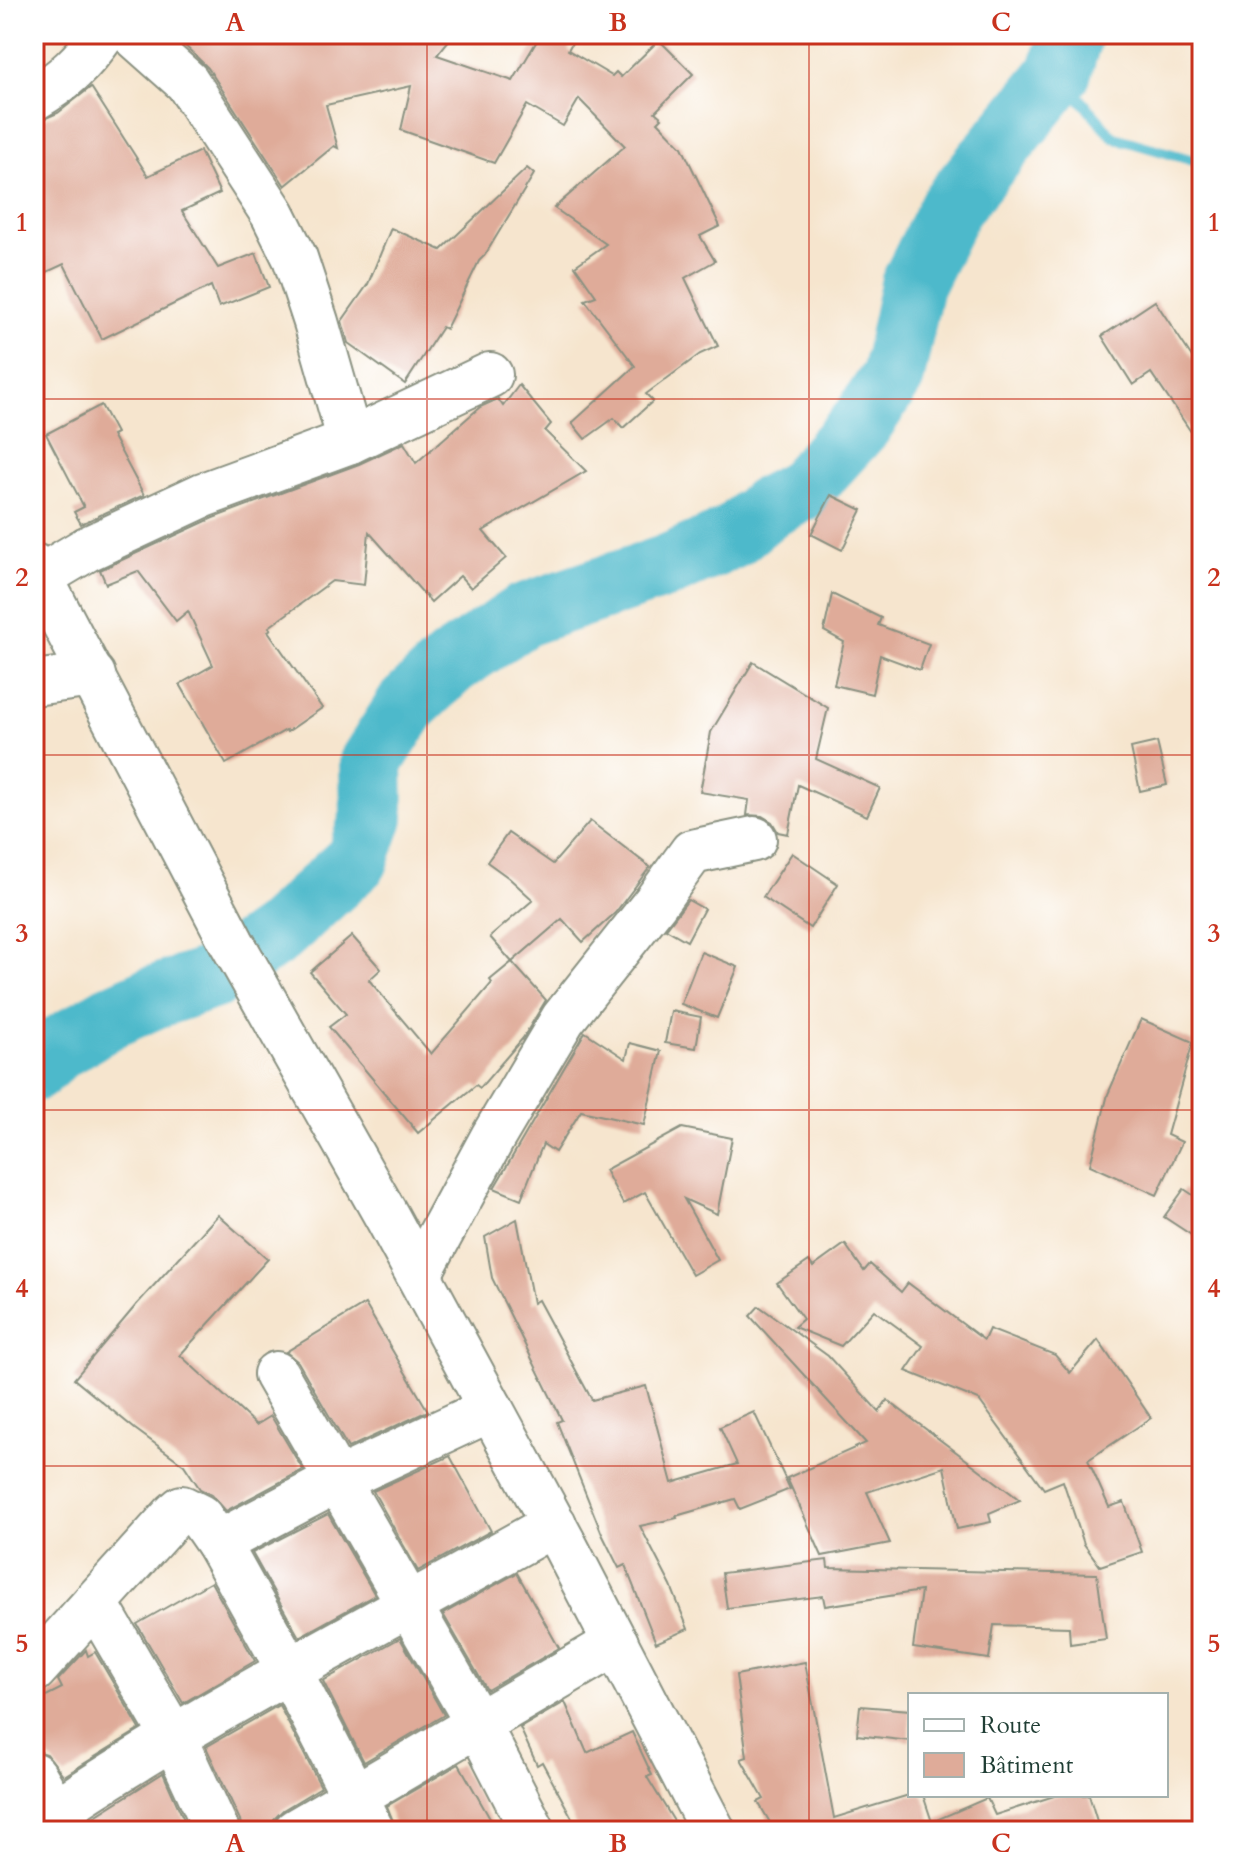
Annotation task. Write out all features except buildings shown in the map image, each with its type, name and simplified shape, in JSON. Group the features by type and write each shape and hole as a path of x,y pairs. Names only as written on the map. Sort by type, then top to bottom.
{"street":[{"path":"34,98 55,86 81,64 103,34"},
{"path":"133,34 187,82 273,214 295,258 350,441"},
{"path":"490,375 350,441 203,495 37,572 232,943 419,1274 554,1524 713,1831"},
{"path":"34,683 93,675"},
{"path":"419,1274 537,1062 563,1019 605,964 692,852 754,839"},
{"path":"276,1374 478,1724 533,1831"},
{"path":"218,1543 338,1480 491,1409"},
{"path":"34,1670 182,1508 200,1517 218,1543 289,1670 363,1815"},
{"path":"48,1811 289,1670 554,1524"},
{"path":"96,1604 174,1738 217,1831"},
{"path":"296,1831 363,1815 478,1724 616,1643"}],"waterway":[{"path":"34,1070 55,1050 110,1017 152,998 214,977 276,934 357,860 372,817 371,762 408,704 451,664 524,615 668,566 731,538 767,508 800,491 861,424 893,376 912,285 951,206 1059,74 1071,34"},
{"path":"1059,74 1113,137 1202,163"}]}
